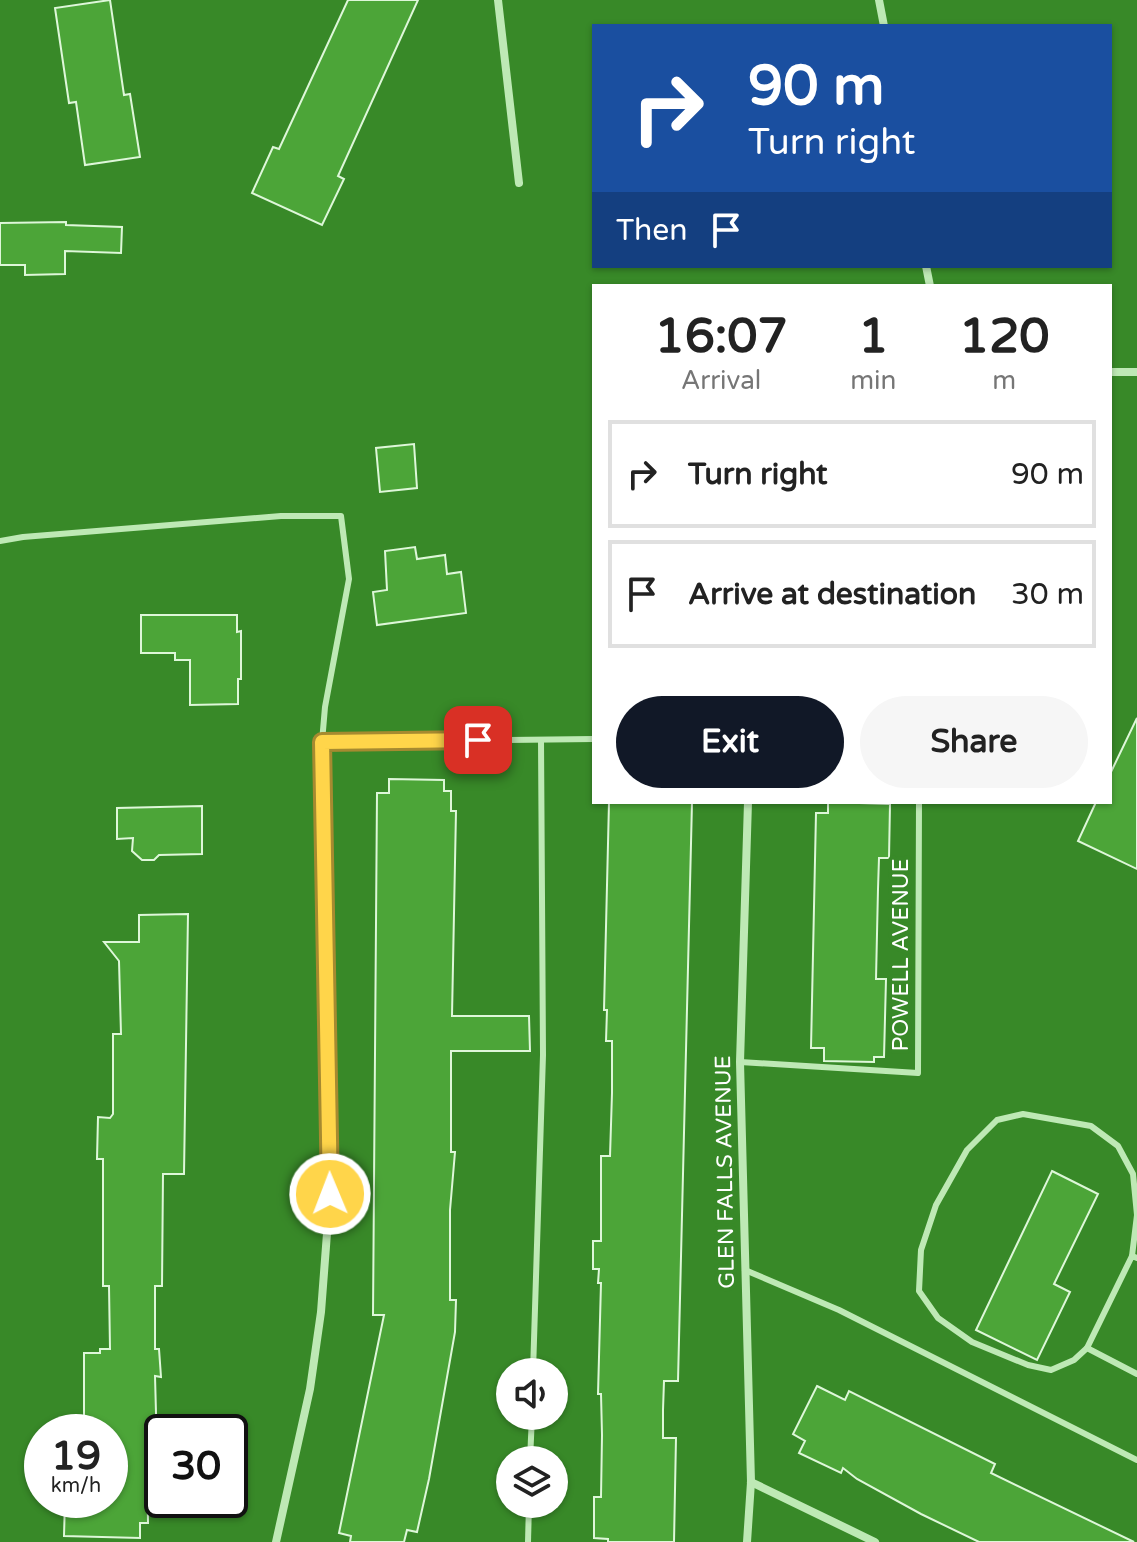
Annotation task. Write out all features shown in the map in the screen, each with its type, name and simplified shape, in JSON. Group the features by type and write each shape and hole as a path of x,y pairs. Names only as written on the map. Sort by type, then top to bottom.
{"street":[{"path":"498,0 519,183"},
{"path":"879,0 884,24"},
{"path":"1112,372 1137,372"},
{"path":"276,1542 310,1389 321,1312 330,1194 322,742"},
{"name":"GLEN FALLS AVENUE","path":"747,1542 751,1482 740,1062 748,804"},
{"path":"751,1482 875,1542"}],"lane":[{"path":"0,541 281,516 341,516 349,579 325,707 322,742 592,739"},
{"path":"533,1358 543,1055 541,740"},
{"name":"POWELL AVENUE","path":"740,1062 918,1073 919,804"},
{"path":"1023,1114 1091,1126 1118,1146 1133,1174 1137,1215 1135,1257 1087,1348 1074,1360 1051,1370 1028,1365 972,1342 938,1318 919,1291 921,1250 936,1205 967,1150 997,1120 1023,1114"},
{"path":"745,1270 839,1310 1137,1460"},
{"path":"1087,1348 1137,1374"},
{"path":"528,1542 529,1518"}],"building":[{"path":"110,0 124,95 130,94 140,157 85,165 76,102 69,103 55,8"},
{"path":"348,0 418,0 338,176 344,179 322,225 252,193 273,147 279,149"},
{"path":"66,222 66,225 122,227 121,253 65,251 65,274 25,275 25,265 0,265 0,223"},
{"path":"414,444 417,488 380,492 376,448"},
{"path":"415,547 417,559 445,555 447,574 461,572 466,613 377,625 373,592 387,590 385,551"},
{"path":"141,615 237,615 237,632 241,631 238,704 190,705 190,660 175,660 175,653 141,653"},
{"path":"1137,718 1137,869 1078,841 1095,804 1112,804 1112,770"},
{"path":"389,779 444,780 444,791 451,791 451,811 456,811 452,1016 529,1016 530,1051 451,1051 451,1152 455,1152 450,1210 450,1300 456,1300 455,1332 429,1479 417,1532 407,1530 404,1542 350,1542 351,1536 339,1533 384,1315 373,1315 377,793 389,793"},
{"path":"609,804 692,804 678,1381 664,1381 663,1410 663,1438 676,1438 674,1542 608,1542 608,1539 594,1538 594,1497 601,1497 602,1435 601,1394 598,1394 601,1283 598,1283 599,1269 593,1269 593,1241 601,1241 601,1156 610,1156 612,1093 612,1041 606,1041 607,1010 604,1010"},
{"path":"828,804 890,804 889,858 879,858 878,889 876,979 886,979 884,1057 874,1057 874,1062 824,1061 824,1048 811,1048 816,813 828,813"},
{"path":"202,806 202,854 159,855 154,860 142,860 132,851 133,838 117,839 117,808"},
{"path":"188,914 184,1174 163,1174 162,1286 155,1286 155,1349 159,1349 161,1377 155,1376 156,1414 144,1414 144,1518 148,1518 148,1523 140,1523 140,1538 64,1536 64,1518 128,1518 128,1414 84,1414 84,1353 100,1353 100,1349 110,1349 109,1286 103,1286 103,1159 97,1159 98,1117 110,1118 113,1114 113,1034 121,1034 119,961 104,942 139,942 139,915"},
{"path":"1052,1171 1098,1194 1054,1284 1070,1292 1037,1360 976,1330"},
{"path":"817,1386 845,1400 849,1391 995,1464 991,1473 1134,1542 979,1542 921,1514 843,1468 841,1473 799,1453 805,1441 793,1434"}],"route":[{"path":"330,1194 322,742 478,740"}]}
